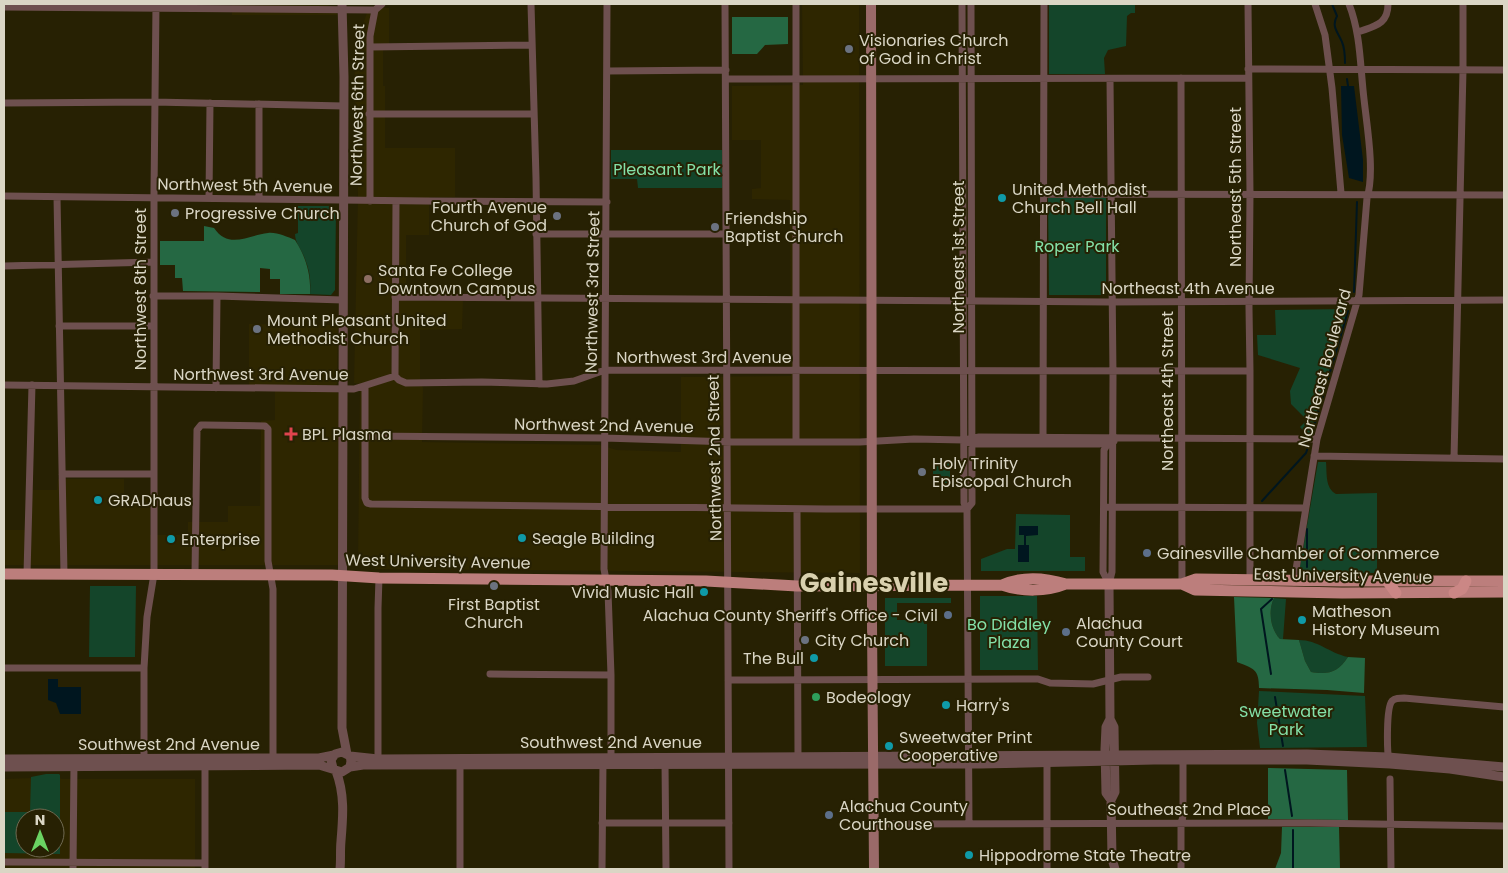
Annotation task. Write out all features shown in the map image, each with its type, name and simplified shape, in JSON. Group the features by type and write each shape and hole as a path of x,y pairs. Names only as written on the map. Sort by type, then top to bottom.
{"highway":[{"path":"1454,593 1462,589 1466,581"},
{"path":"1388,582 1396,593"}],"main road":[{"path":"871,4 874,869"},
{"name":"West University Avenue","path":"4,574 270,574 343,575 379,578 729,582 797,586 872,585"},
{"name":"East University Avenue","path":"872,585 1002,584 1014,589 1052,589 1066,584 1182,584 1196,579 1250,580 1294,586 1396,593 1504,592"},
{"name":"East University Avenue","path":"1182,584 1195,590 1388,582 1504,581"}],"street":[{"path":"4,7 57,5 240,6 342,7 375,10 382,4"},
{"path":"531,4 538,299 538,384"},
{"name":"Northwest 3rd Street","path":"602,869 602,823 611,675 608,591 604,569 607,4"},
{"name":"Northwest 2nd Street","path":"725,4 729,508 727,636 729,869"},
{"path":"796,4 796,442"},
{"name":"Northeast 1st Street","path":"962,4 963,371 972,503 967,509 969,824"},
{"name":"Northeast 1st Street","path":"969,440 972,371 972,4"},
{"path":"1043,440 1044,4"},
{"name":"Northeast 5th Street","path":"1248,4 1250,580"},
{"path":"1315,4 1325,35 1330,69 1336,118 1341,193"},
{"name":"Northeast Boulevard","path":"1294,586 1317,439 1358,301 1362,275 1368,194 1371,187 1360,44 1349,4"},
{"path":"1358,32 1379,24 1386,16 1388,4"},
{"path":"1454,458 1463,70 1462,4"},
{"name":"Northwest 8th Street","path":"144,763 144,668 154,574 153,296 156,6"},
{"name":"Northwest 6th Street","path":"342,7 344,77 342,728"},
{"name":"Northwest 6th Street","path":"370,201 370,47 375,10"},
{"path":"962,19 971,19"},
{"path":"370,47 532,45"},
{"path":"1248,69 1504,70"},
{"path":"607,71 726,70"},
{"name":"Northeast 4th Street","path":"1181,78 1180,371 1182,584"},
{"path":"726,79 1248,78"},
{"path":"1110,79 1113,371 1111,440 1112,572 1109,584 1110,719 1114,727 1110,758 1115,792 1111,800 1112,859 1115,869"},
{"path":"4,103 154,102 344,106"},
{"path":"210,103 210,198"},
{"path":"259,104 259,199"},
{"path":"369,114 533,114"},
{"path":"963,150 972,149"},
{"path":"1044,194 1504,194"},
{"name":"Northwest 5th Avenue","path":"4,196 607,202"},
{"path":"57,197 64,574"},
{"path":"395,376 396,201"},
{"path":"536,234 727,234"},
{"path":"963,240 972,240"},
{"path":"4,266 154,262"},
{"path":"153,296 343,300"},
{"path":"216,388 217,296"},
{"name":"Northeast 4th Avenue","path":"395,297 1113,302 1504,300"},
{"path":"59,326 153,326"},
{"name":"Northwest 3rd Avenue","path":"4,385 354,389 395,376 406,383 482,382 538,384 574,381 605,370 872,372 1250,371"},
{"path":"27,574 32,385"},
{"path":"366,386 365,498 367,503 604,507 967,509"},
{"path":"196,574 196,433 198,427 205,425 263,425 267,427 268,561 272,589 273,762"},
{"name":"Northwest 2nd Avenue","path":"365,436 604,438 727,442 872,442 914,438 969,440 1317,439"},
{"path":"1109,584 1103,572 1104,450 1111,440"},
{"path":"1314,456 1504,459"},
{"path":"62,474 154,474"},
{"path":"797,508 798,756"},
{"path":"1104,508 1305,508"},
{"path":"378,762 377,633 379,578"},
{"path":"4,668 144,668"},
{"path":"490,674 611,675"},
{"path":"728,680 1038,679 1050,683 1093,684 1121,677 1148,677"},
{"path":"1389,761 1388,709 1393,700 1404,698 1504,707"},
{"path":"340,869 344,819 342,793 331,760 335,754 342,728"},
{"path":"342,728 348,755 352,762 342,793"},
{"path":"335,754 342,752 348,755"},
{"name":"Southwest 2nd Avenue","path":"273,762 319,758 335,754"},
{"name":"Southwest 2nd Avenue","path":"348,755 378,762"},
{"path":"729,760 798,756 873,760"},
{"path":"1181,869 1183,757"},
{"path":"729,760 1047,760 1241,757 1389,761 1504,767"},
{"name":"Southwest 2nd Avenue","path":"4,759 74,763 273,762 319,765 335,769"},
{"name":"Southwest 2nd Avenue","path":"349,768 355,765 378,762 729,760"},
{"path":"1047,760 1047,869"},
{"path":"665,761 666,869"},
{"path":"1389,761 1504,777"},
{"path":"4,862 73,866 205,866 205,762"},
{"path":"460,762 460,869"},
{"path":"73,866 74,763"},
{"name":"Southwest 2nd Avenue","path":"4,767 74,763"},
{"path":"335,769 342,772 349,768"},
{"path":"1390,779 1391,869"},
{"path":"602,823 729,823"},
{"name":"Southeast 2nd Place","path":"874,824 1310,823 1504,826"},
{"path":"334,869 336,854 341,842"},
{"path":"1108,869 1107,866 1112,859"}],"shaded area":[{"path":"232,4 327,4 338,15 232,15"},
{"path":"802,4 859,4 860,573 375,569 375,564 358,564 360,384 354,383 358,196 354,49 369,7 389,8 389,44 383,48 385,148 455,148 455,197 429,197 429,235 406,235 406,301 463,301 462,329 420,330 420,380 423,388 422,442 600,445 617,450 681,452 681,377 791,376 790,200 752,199 752,189 761,188 761,140 732,140 732,86 803,85"},
{"path":"249,324 338,325 337,384 334,386 249,385"},
{"path":"275,391 335,391 339,394 338,565 4,565 4,530 32,530 32,490 57,490 58,479 124,479 124,499 150,499 150,535 188,535 188,522 228,522 228,506 260,506 261,421 275,420"},
{"path":"60,777 61,779 195,779 195,869 4,869 4,779"}],"green space":[{"path":"1049,4 1135,4 1135,13 1127,16 1126,46 1108,50 1104,58 1105,74 1049,74"},
{"path":"732,17 788,17 788,44 765,45 757,54 732,54"},
{"name":"Pleasant Park","path":"611,150 722,150 722,188 638,188 637,179 611,179"},
{"name":"Roper Park","path":"1048,198 1106,198 1106,295 1049,295"},
{"path":"298,206 333,206 336,211 335,290 331,295 310,294 308,268 295,237 295,234 298,233"},
{"path":"204,226 214,228 220,235 232,240 271,233 295,240 307,266 310,294 280,294 280,279 270,279 270,269 260,268 260,292 183,291 182,278 175,278 175,265 160,265 160,241 204,241"},
{"path":"1348,309 1309,437 1300,427 1307,420 1291,404 1290,391 1300,368 1258,355 1257,335 1276,335 1275,310"},
{"path":"933,462 950,462 950,483 933,483"},
{"path":"1318,462 1326,462 1328,484 1336,494 1377,493 1377,573 1299,572"},
{"path":"1016,514 1070,515 1070,557 1085,557 1085,571 981,571 981,559 1007,549 1015,549"},
{"path":"90,586 136,586 135,657 89,657"},
{"name":"Bo Diddley Plaza","path":"980,596 1037,596 1038,670 980,670"},
{"path":"1234,597 1274,598 1271,608 1271,619 1274,630 1280,639 1299,640 1305,661 1311,672 1328,673 1341,666 1348,657 1365,658 1364,693 1259,688 1257,673 1248,666 1237,662"},
{"path":"885,598 951,598 951,603 897,603 897,620 924,620 924,624 927,624 927,666 885,666"},
{"path":"1274,598 1286,599 1283,639 1280,639 1272,625 1271,608"},
{"path":"1299,640 1318,644 1348,657 1341,666 1328,673 1311,672 1305,661"},
{"name":"Sweetwater Park","path":"1259,691 1365,696 1367,747 1260,748 1257,723"},
{"path":"1268,768 1347,770 1348,820 1268,819"},
{"path":"59,774 60,808 30,808 31,777"},
{"path":"4,812 15,812 15,853 4,853"},
{"path":"1282,827 1339,827 1340,869 1275,869 1281,853"}],"water":[{"path":"1341,86 1354,86 1363,160 1363,182 1349,178 1342,135"},
{"path":"1019,526 1038,526 1038,535 1026,536 1026,545 1029,545 1029,562 1018,562 1018,545 1024,545 1024,535 1019,535"},
{"path":"48,679 58,679 58,687 81,687 81,714 60,714 56,703 48,700"}],"waterway":[{"path":"1332,4 1337,16 1335,26 1344,47 1345,63"},
{"path":"1347,79 1348,86"},
{"path":"1354,292 1357,202"},
{"path":"1312,433 1348,311"},
{"path":"1262,501 1306,453 1308,447"},
{"path":"1307,529 1307,567"},
{"path":"1271,674 1261,609 1272,599"},
{"path":"1275,697 1283,746"},
{"path":"1285,770 1292,816"},
{"path":"1293,830 1293,869"}],"place":[{"name":"Visionaries Church of God in Christ","path":"849,49"},
{"name":"United Methodist Church Bell Hall","path":"1002,198"},
{"name":"Progressive Church","path":"175,213"},
{"name":"Fourth Avenue Church of God","path":"557,216"},
{"name":"Friendship Baptist Church","path":"715,227"},
{"name":"Santa Fe College Downtown Campus","path":"368,279"},
{"name":"Mount Pleasant United Methodist Church","path":"257,329"},
{"name":"BPL Plasma","path":"291,434"},
{"name":"Holy Trinity Episcopal Church","path":"922,472"},
{"name":"GRADhaus","path":"98,500"},
{"name":"Seagle Building","path":"522,538"},
{"name":"Enterprise","path":"171,539"},
{"name":"Gainesville Chamber of Commerce","path":"1147,553"},
{"name":"First Baptist Church","path":"494,586"},
{"name":"Vivid Music Hall","path":"704,592"},
{"name":"Alachua County Sheriff's Office - Civil","path":"948,615"},
{"name":"Matheson History Museum","path":"1302,620"},
{"name":"Alachua County Court","path":"1066,632"},
{"name":"City Church","path":"805,640"},
{"name":"The Bull","path":"814,658"},
{"name":"Bodeology","path":"816,697"},
{"name":"Harry's","path":"946,705"},
{"name":"Sweetwater Print Cooperative","path":"889,746"},
{"name":"Alachua County Courthouse","path":"829,815"},
{"name":"Hippodrome State Theatre","path":"969,855"}],"district":[{"name":"Gainesville","path":"874,583"}]}
